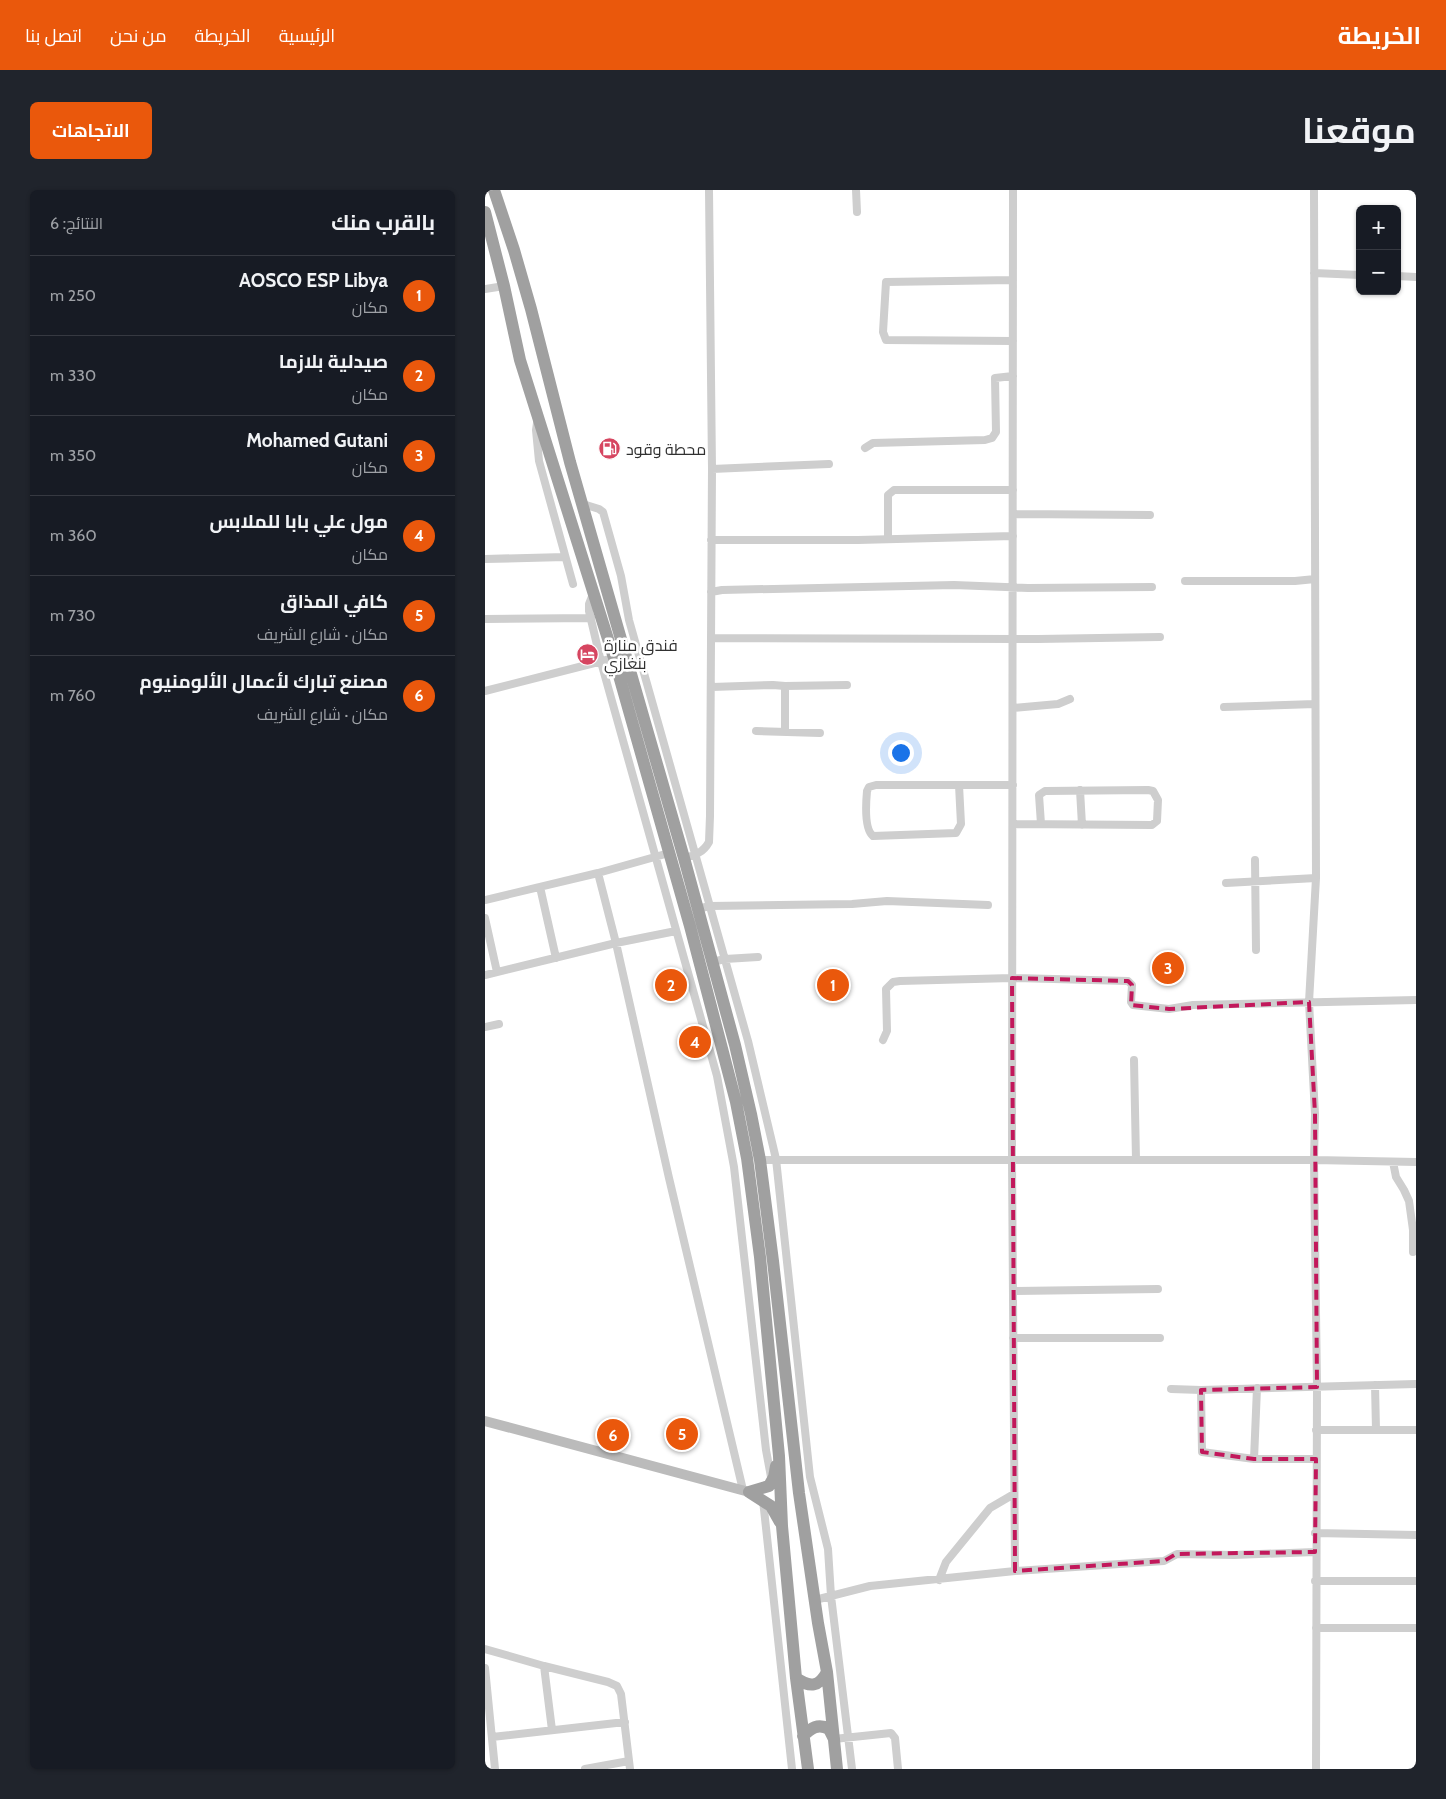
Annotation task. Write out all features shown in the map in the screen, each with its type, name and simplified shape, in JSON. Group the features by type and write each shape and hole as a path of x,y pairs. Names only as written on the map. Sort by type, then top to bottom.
{"highway":[{"path":"494,190 531,309 570,462 690,856 705,961 747,1158 760,1257 779,1456 782,1526 796,1678 808,1769"},
{"path":"485,212 520,360 614,658 669,853 705,961 725,1008 735,1044 760,1160 793,1441 827,1672 837,1769"},
{"path":"510,318 517,324 524,325 531,319 531,309"},
{"path":"520,360 524,349 529,345 540,349 543,354"},
{"path":"746,1491 769,1486 772,1482 779,1456"},
{"path":"746,1491 763,1500 774,1510 782,1526"},
{"path":"796,1678 810,1685 818,1684 822,1682 827,1672"},
{"path":"803,1736 818,1726 829,1729 834,1739"}],"main road":[{"path":"485,1421 746,1491"}],"street":[{"path":"709,190 712,468 712,687 709,842 705,848 690,856 710,906 748,1041 776,1159 809,1477 828,1549 831,1596 852,1769"},
{"path":"856,190 857,212"},
{"path":"1013,190 1012,1160 1015,1571"},
{"path":"1313,190 1316,878 1309,1002 1315,1114 1317,1387 1315,1534 1316,1769"},
{"path":"1314,273 1356,275"},
{"path":"1401,276 1416,277"},
{"path":"1013,280 886,282 883,332 886,340 1013,341"},
{"path":"485,289 504,286"},
{"path":"865,448 873,442 985,440 992,438 996,432 995,378 1013,376"},
{"path":"539,416 536,430 539,461 573,584"},
{"path":"712,468 829,464"},
{"path":"888,538 888,495 894,490 1013,490"},
{"path":"1013,514 1150,516"},
{"path":"711,540 858,540 1013,536"},
{"path":"485,559 565,557"},
{"path":"1185,581 1295,581 1315,579"},
{"path":"711,592 722,590 954,585 1152,587"},
{"path":"593,594 589,604 601,662 717,1076 727,1123 752,1317 766,1450 772,1482"},
{"path":"485,619 591,618"},
{"path":"711,638 1013,639 1160,637"},
{"path":"485,691 614,658"},
{"path":"712,687 847,685"},
{"path":"785,686 785,731"},
{"path":"1013,708 1058,704 1070,699"},
{"path":"1224,707 1315,704"},
{"path":"756,731 820,733"},
{"path":"959,785 961,824 955,833 873,836 869,833 867,798 869,787 876,785 959,785 1013,785"},
{"path":"1080,790 1082,824"},
{"path":"1013,824 1041,824 1155,824 1158,815 1158,800 1153,791 1148,790 1041,792 1039,795 1041,824"},
{"path":"485,900 598,873 669,853"},
{"path":"1255,860 1256,950"},
{"path":"598,873 616,943 669,1178 746,1491"},
{"path":"1226,883 1316,878"},
{"path":"540,887 556,958"},
{"path":"697,910 710,906 852,904 887,900 988,905"},
{"path":"485,918 497,972"},
{"path":"485,975 616,943 676,931"},
{"path":"685,963 758,958"},
{"path":"883,1040 887,1031 886,989 893,982 1012,978 1128,981 1132,985 1131,1002 1133,1004 1169,1009 1193,1005 1416,1000"},
{"path":"725,1008 738,1005"},
{"path":"485,1027 499,1024"},
{"path":"735,1044 748,1041"},
{"path":"1134,1060 1135,1160"},
{"path":"760,1160 1314,1160 1416,1162"},
{"path":"1393,1162 1394,1174 1409,1201 1413,1230 1413,1252"},
{"path":"1013,1291 1158,1289"},
{"path":"1013,1338 1159,1338"},
{"path":"1171,1389 1201,1390 1416,1384"},
{"path":"1375,1385 1376,1430"},
{"path":"1254,1459 1257,1388"},
{"path":"1201,1390 1202,1452 1254,1459 1316,1459"},
{"path":"1316,1430 1416,1430"},
{"path":"939,1580 947,1562 991,1508 1014,1494"},
{"path":"763,1500 792,1769"},
{"path":"1315,1534 1416,1535"},
{"path":"815,1600 870,1586 1015,1571 1164,1561 1177,1554 1315,1552"},
{"path":"1315,1581 1416,1581"},
{"path":"1315,1628 1416,1628"},
{"path":"485,1649 617,1686 621,1694 629,1765 585,1769"},
{"path":"544,1666 552,1730"},
{"path":"485,1668 492,1737 489,1752 495,1769"},
{"path":"492,1737 625,1722"},
{"path":"834,1739 886,1733 893,1735 895,1738 898,1769"}],"highlighted area":[{"path":"1012,978 1128,981 1132,985 1131,1005 1169,1009 1309,1002 1315,1114 1317,1387 1201,1390 1202,1452 1254,1459 1316,1459 1315,1552 1176,1554 1164,1561 1015,1571"}],"place":[{"name":"محطة وقود","path":"610,449"},
{"name":"فندق منارة بنغازي","path":"588,654"},
{"name":"Mohamed Gutani","path":"1168,968"},
{"name":"صيدلية بلازما","path":"671,985"},
{"name":"AOSCO ESP Libya","path":"833,985"},
{"name":"مول علي بابا للملابس","path":"695,1042"},
{"name":"كافي المذاق","path":"682,1434"},
{"name":"مصنع تبارك لأعمال الألومنيوم","path":"613,1435"}]}
